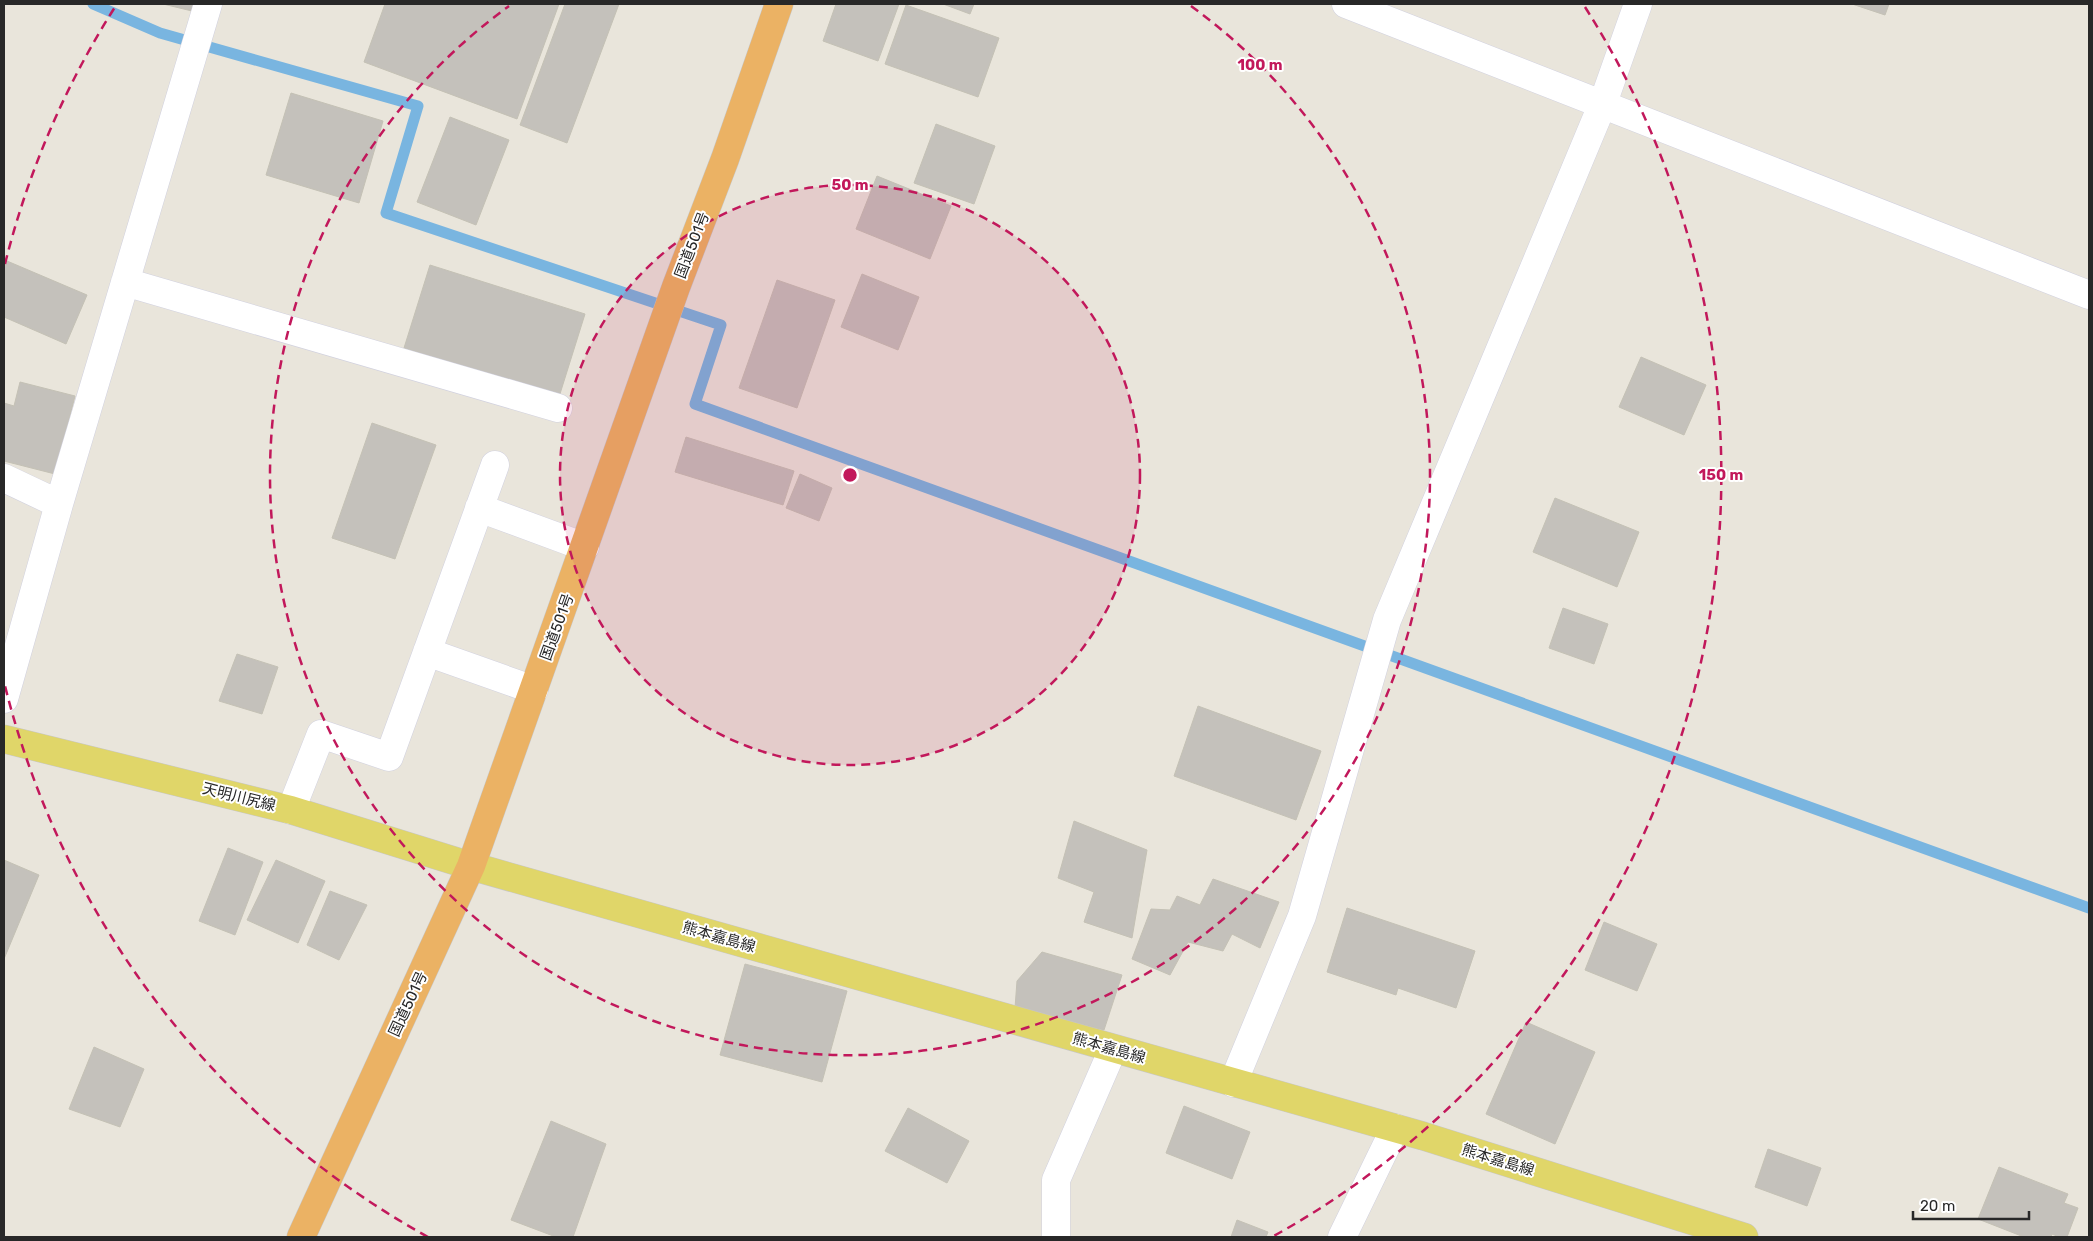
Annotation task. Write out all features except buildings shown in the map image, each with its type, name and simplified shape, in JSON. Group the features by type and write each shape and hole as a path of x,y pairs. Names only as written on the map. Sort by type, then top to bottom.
{"highway":[{"name":"国道501号","path":"301,1237 471,866 586,547 676,287 725,160 780,4"}],"main road":[{"name":"天明川尻線","path":"4,740 291,810 471,866"},
{"name":"熊本嘉島線","path":"471,866 1395,1128 1744,1237"}],"street":[{"path":"4,699 59,504 208,4"},
{"path":"1346,4 1603,103 2089,295"},
{"path":"1233,1083 1302,916 1387,620 1603,103 1638,4"},
{"path":"125,282 558,408"},
{"path":"291,810 321,734 389,757 495,465"},
{"path":"4,478 59,504"},
{"path":"479,508 586,547"},
{"path":"427,652 534,690"},
{"path":"1056,1237 1056,1180 1113,1049"},
{"path":"1342,1237 1395,1128"}],"waterway":[{"path":"93,4 160,33 418,106 386,213 721,325 695,404 2089,908"}]}
